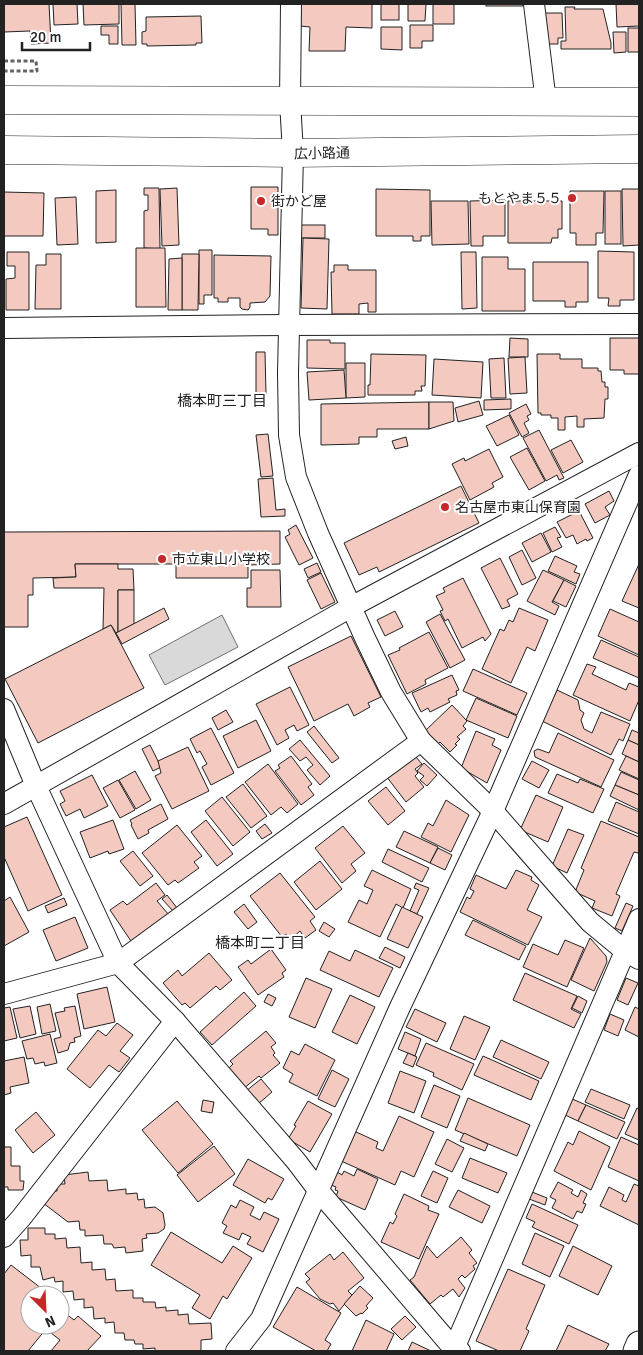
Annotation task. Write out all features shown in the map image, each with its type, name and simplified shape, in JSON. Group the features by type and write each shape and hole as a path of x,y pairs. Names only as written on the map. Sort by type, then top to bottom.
{"main road":[{"path":"4,100 639,102"},
{"name":"広小路通","path":"4,150 293,153 639,149"}],"street":[{"path":"291,4 290,102 293,153 289,325 289,435 296,477 318,533 391,692 421,741 493,812 590,922 632,955"},
{"path":"534,4 546,102"},
{"path":"4,328 639,324"},
{"path":"4,804 351,607 639,454"},
{"path":"236,1351 261,1320 400,1007 493,812 639,475"},
{"path":"4,709 36,786 118,962 175,1020 456,1350 632,955 639,919"},
{"path":"4,994 118,962 421,741"},
{"path":"4,1237 175,1020"},
{"path":"636,1351 639,1344"}],"path":[{"path":"4,61 36,61 37,71 4,71"}],"shaded area":[{"path":"222,615 238,647 165,685 149,655"}],"building":[{"path":"4,4 49,4 51,43 31,44 30,31 4,32"},
{"path":"53,4 77,4 78,24 54,25"},
{"path":"83,4 119,4 119,24 84,25"},
{"path":"121,4 135,4 136,45 122,45"},
{"path":"300,4 372,4 372,28 346,27 345,51 309,51 310,27 300,26"},
{"path":"381,4 399,4 399,20 381,20"},
{"path":"408,4 426,4 425,21 408,21"},
{"path":"433,4 454,4 454,24 433,24"},
{"path":"486,4 523,4 523,6 486,6"},
{"path":"616,4 639,4 639,26 617,27"},
{"path":"565,7 575,7 574,9 603,9 611,49 561,49 561,41 566,41"},
{"path":"542,13 562,13 563,38 558,38 558,44 543,44"},
{"path":"201,16 202,43 196,43 196,45 147,46 147,44 142,44 142,32 146,31 146,17"},
{"path":"410,25 433,25 433,41 422,41 422,48 410,48"},
{"path":"101,26 118,26 118,44 109,44 109,35 101,35"},
{"path":"381,27 402,27 402,50 381,49"},
{"path":"628,28 639,28 639,52 628,52"},
{"path":"613,32 626,32 626,52 614,53"},
{"path":"251,187 278,187 278,235 268,235 268,229 251,229"},
{"path":"144,188 159,188 160,249 144,248 144,211 148,210 148,195 144,195"},
{"path":"177,188 179,245 162,246 160,189"},
{"path":"376,189 430,190 430,236 421,236 421,241 413,241 413,236 376,236"},
{"path":"622,189 639,189 639,245 623,246"},
{"path":"116,190 116,242 96,243 96,191"},
{"path":"570,191 604,191 603,233 596,233 596,245 576,245 576,233 570,233"},
{"path":"605,191 621,191 621,244 605,244"},
{"path":"4,192 44,193 43,236 4,236"},
{"path":"76,197 78,244 57,245 55,198"},
{"path":"505,200 505,236 483,236 483,246 471,246 470,201"},
{"path":"431,201 468,201 469,244 432,245"},
{"path":"508,201 562,201 562,229 558,229 558,238 552,238 551,243 508,243"},
{"path":"296,225 325,225 325,238 296,238"},
{"path":"303,238 329,239 327,309 301,308"},
{"path":"136,248 165,248 166,307 136,307"},
{"path":"199,250 212,250 212,295 204,295 204,304 199,304"},
{"path":"598,251 634,252 634,300 620,300 620,306 608,306 609,298 598,298"},
{"path":"7,252 29,252 29,310 6,310 6,279 15,278 15,266 7,266"},
{"path":"461,252 476,252 477,308 462,309"},
{"path":"46,254 61,254 61,309 35,309 36,265 46,265"},
{"path":"182,254 199,254 198,310 182,310"},
{"path":"214,255 271,256 270,296 265,302 250,303 248,310 240,307 240,298 228,298 228,302 218,302 218,298 214,298"},
{"path":"482,257 508,257 508,269 525,269 525,311 482,311"},
{"path":"182,258 182,310 168,310 169,259"},
{"path":"533,262 588,262 588,302 576,302 576,307 565,307 565,301 533,301"},
{"path":"334,265 348,265 348,270 376,270 376,312 368,312 368,303 359,304 359,314 332,314 331,272 334,272"},
{"path":"510,338 528,339 528,357 509,357"},
{"path":"610,338 639,338 639,374 624,374 624,370 610,370"},
{"path":"307,340 330,340 330,343 345,343 345,369 307,368"},
{"path":"256,352 265,352 266,394 256,394"},
{"path":"371,354 426,355 425,386 421,386 422,391 415,391 415,395 368,395"},
{"path":"537,354 560,354 560,359 582,359 582,368 598,368 598,371 601,371 602,382 605,382 605,387 608,387 608,399 605,399 604,418 584,419 584,427 577,427 577,416 565,417 565,430 558,430 558,418 551,418 551,415 541,415 541,413 538,413"},
{"path":"525,357 527,393 510,394 508,358"},
{"path":"504,358 506,398 491,398 489,359"},
{"path":"434,359 483,362 481,398 432,395"},
{"path":"346,363 365,363 365,397 346,398"},
{"path":"344,370 346,398 309,400 307,372"},
{"path":"511,399 511,409 484,410 484,400"},
{"path":"479,401 483,415 458,422 455,408"},
{"path":"429,402 429,429 377,429 377,437 359,437 359,444 321,445 321,404"},
{"path":"429,402 453,402 454,421 429,429"},
{"path":"526,404 531,414 527,416 529,420 524,423 529,433 522,437 509,413"},
{"path":"509,415 519,435 497,446 486,426"},
{"path":"539,430 564,478 559,480 557,475 546,481 523,438"},
{"path":"268,434 273,476 261,477 256,435"},
{"path":"406,437 408,446 395,449 392,441"},
{"path":"571,440 583,462 563,473 551,450"},
{"path":"527,448 545,481 529,490 510,457"},
{"path":"489,449 503,477 492,483 494,487 470,500 452,464 464,458 465,461"},
{"path":"273,478 276,510 285,509 285,516 261,517 258,479"},
{"path":"461,486 479,523 379,572 377,567 359,575 344,543"},
{"path":"609,491 614,501 605,507 610,515 595,523 585,504"},
{"path":"579,511 593,538 587,541 586,539 577,544 573,535 566,538 557,522"},
{"path":"296,525 313,558 299,565 285,537 290,534 288,530"},
{"path":"555,527 561,537 557,538 562,547 552,552 543,533"},
{"path":"280,531 280,564 248,565 248,578 176,578 176,564 75,564 76,577 33,578 33,595 28,595 28,627 4,627 4,532"},
{"path":"541,533 551,552 532,562 522,543"},
{"path":"522,550 536,578 522,585 509,557"},
{"path":"555,556 577,566 574,572 580,574 576,584 548,571"},
{"path":"500,558 518,594 507,600 510,606 502,609 481,568"},
{"path":"317,563 321,572 308,578 304,569"},
{"path":"75,564 118,564 118,569 133,569 134,590 118,590 118,632 116,633 111,625 103,629 104,588 54,588 53,578 76,577"},
{"path":"639,564 639,608 622,601"},
{"path":"251,570 280,570 281,607 247,607 247,588 251,588"},
{"path":"543,570 564,580 552,602 559,606 555,615 527,601"},
{"path":"321,573 335,602 321,609 307,580"},
{"path":"463,578 491,634 485,641 483,637 462,648 448,619 445,621 440,611 443,610 436,596 445,592 443,588"},
{"path":"564,580 576,586 566,607 553,601"},
{"path":"118,590 134,590 134,624 118,632"},
{"path":"164,608 169,619 122,644 116,633"},
{"path":"519,608 548,620 535,651 527,647 511,683 482,669 500,629 504,631 509,620 513,622"},
{"path":"610,609 639,622 639,655 598,636"},
{"path":"395,611 403,627 385,636 377,620"},
{"path":"440,614 465,660 450,668 426,622"},
{"path":"111,625 144,688 38,743 5,679"},
{"path":"429,632 448,668 425,680 426,684 407,694 388,655 400,650 399,648"},
{"path":"351,636 381,697 368,703 370,707 354,716 348,704 314,721 288,667"},
{"path":"601,640 639,657 639,678 593,658"},
{"path":"587,664 596,667 592,674 626,690 629,683 639,687 639,700 630,721 573,695"},
{"path":"473,669 527,693 517,715 463,691"},
{"path":"452,675 459,690 456,691 457,695 448,699 450,702 430,712 428,708 421,712 412,693"},
{"path":"290,687 309,725 297,731 294,725 285,730 289,738 277,745 256,704"},
{"path":"557,690 578,700 580,710 584,713 581,720 584,729 592,733 601,712 630,724 623,741 619,739 611,755 542,721"},
{"path":"476,698 517,716 508,738 466,720"},
{"path":"452,705 467,721 463,726 466,729 457,737 460,739 450,752 440,742 438,744 425,731"},
{"path":"226,710 233,722 218,730 212,718"},
{"path":"256,720 271,751 238,768 223,736"},
{"path":"314,726 339,758 332,763 307,732"},
{"path":"211,728 234,773 211,785 202,767 207,764 200,751 197,753 190,739"},
{"path":"632,730 639,733 639,745 628,740"},
{"path":"476,731 495,739 492,745 501,750 487,783 461,768"},
{"path":"558,733 614,760 601,787 535,757 534,751 538,749 549,753"},
{"path":"300,740 330,776 320,785 307,770 313,765 306,757 300,761 289,749"},
{"path":"628,740 639,745 639,762 622,754"},
{"path":"150,745 161,767 153,771 142,749"},
{"path":"188,747 209,791 172,809 155,776 161,773 158,761"},
{"path":"410,750 422,764 415,769 418,773 415,776 424,787 406,802 383,772"},
{"path":"291,756 312,784 308,787 314,795 301,805 275,771 280,768 278,765"},
{"path":"626,756 639,762 639,779 619,770"},
{"path":"532,761 549,770 539,788 522,779"},
{"path":"424,763 437,775 427,786 420,780 424,776 417,771"},
{"path":"268,764 298,804 287,813 281,807 271,815 245,782"},
{"path":"135,771 151,800 136,809 119,780"},
{"path":"621,772 639,780 639,795 615,785"},
{"path":"557,774 578,783 580,779 604,789 593,813 548,793"},
{"path":"92,775 108,806 84,818 80,809 66,816 60,804 65,801 60,791"},
{"path":"118,780 135,810 120,818 103,788"},
{"path":"243,784 267,816 251,828 226,797"},
{"path":"615,785 639,795 639,810 610,796"},
{"path":"386,787 405,811 388,825 368,801"},
{"path":"536,795 563,807 548,842 520,830"},
{"path":"222,797 250,832 233,846 205,811"},
{"path":"446,800 469,815 451,852 421,837 428,823 433,826"},
{"path":"616,802 639,812 639,834 608,821"},
{"path":"161,804 168,819 148,830 149,833 138,839 130,820"},
{"path":"27,817 62,895 28,911 4,857 4,827"},
{"path":"113,820 124,849 109,854 108,851 90,858 80,832"},
{"path":"206,820 233,854 217,866 191,832"},
{"path":"601,821 639,837 638,853 634,852 616,894 620,896 612,916 592,908 595,901 575,892 584,870 581,868"},
{"path":"265,824 272,833 262,839 256,831"},
{"path":"177,825 202,856 194,862 199,868 178,883 175,880 168,885 142,853"},
{"path":"343,826 365,853 351,864 356,871 342,883 315,848"},
{"path":"568,829 584,835 567,873 552,866"},
{"path":"404,831 438,847 430,863 396,847"},
{"path":"438,848 452,855 445,870 430,863"},
{"path":"388,849 429,868 422,882 382,862"},
{"path":"133,851 153,876 140,886 120,861"},
{"path":"320,861 342,889 316,910 294,882"},
{"path":"372,870 411,889 403,908 396,904 380,937 348,922 359,900 367,904 373,890 364,886"},
{"path":"516,870 532,877 531,880 539,885 527,910 542,917 528,945 460,912 467,897 470,899 474,891 470,889 476,875 506,889"},
{"path":"280,873 315,917 310,921 316,930 305,938 300,931 290,940 286,934 282,937 250,896"},
{"path":"156,883 165,895 157,901 169,915 133,944 110,910 123,901 127,905"},
{"path":"416,883 429,888 417,914 410,911 419,890 414,888"},
{"path":"167,895 177,908 173,911 162,899"},
{"path":"10,897 29,932 4,946 4,901"},
{"path":"64,898 67,905 48,913 45,906"},
{"path":"626,903 633,906 622,931 615,928"},
{"path":"244,904 257,922 248,929 234,912"},
{"path":"402,907 423,917 408,948 387,939"},
{"path":"75,917 88,948 56,961 43,930"},
{"path":"473,920 526,946 519,960 465,935"},
{"path":"324,922 335,929 329,937 319,931"},
{"path":"590,938 606,956 607,962 594,991 571,980"},
{"path":"565,940 584,948 567,987 523,967 533,944 558,955"},
{"path":"385,947 405,957 400,968 379,958"},
{"path":"271,949 286,970 282,973 284,977 258,995 238,967 248,960 251,964"},
{"path":"355,950 393,968 379,997 320,970 329,951 350,961"},
{"path":"209,953 232,980 220,990 216,986 190,1008 185,1003 182,1005 163,983 178,970 182,976"},
{"path":"525,973 577,996 571,1009 581,1014 574,1028 513,1000"},
{"path":"306,978 332,989 315,1028 289,1017"},
{"path":"626,978 638,983 628,1005 617,1000"},
{"path":"107,987 115,1022 84,1029 77,994"},
{"path":"244,992 256,1006 212,1045 200,1032"},
{"path":"268,994 276,998 272,1006 264,1002"},
{"path":"350,995 375,1007 357,1044 332,1032"},
{"path":"578,996 587,1001 582,1013 572,1008"},
{"path":"50,1004 56,1031 42,1034 37,1007"},
{"path":"30,1006 36,1034 20,1038 13,1009"},
{"path":"75,1006 81,1036 74,1038 75,1042 70,1043 68,1050 58,1053 54,1039 61,1037 55,1013 65,1011 64,1008"},
{"path":"10,1007 17,1038 4,1041 4,1008"},
{"path":"635,1007 639,1009 639,1037 625,1030"},
{"path":"415,1009 446,1023 437,1042 406,1027"},
{"path":"610,1014 624,1020 618,1036 604,1030"},
{"path":"464,1016 490,1027 475,1060 450,1049"},
{"path":"117,1023 133,1035 120,1051 130,1058 119,1072 109,1065 90,1088 67,1069 98,1030 106,1036"},
{"path":"266,1031 276,1043 271,1047 275,1053 273,1055 280,1063 244,1088 228,1069 233,1064 230,1061"},
{"path":"405,1032 421,1039 415,1056 398,1049"},
{"path":"50,1034 57,1063 45,1066 44,1062 35,1064 33,1058 27,1059 22,1041"},
{"path":"501,1040 549,1062 541,1079 493,1057"},
{"path":"426,1043 474,1064 462,1090 433,1076 434,1073 416,1065"},
{"path":"305,1044 335,1060 317,1096 289,1082 293,1074 283,1068 291,1051 299,1055"},
{"path":"408,1053 417,1057 413,1067 403,1063"},
{"path":"483,1056 539,1081 531,1100 474,1075"},
{"path":"24,1057 29,1083 10,1087 11,1093 4,1095 4,1061"},
{"path":"332,1070 349,1079 335,1107 318,1099"},
{"path":"400,1071 426,1081 414,1113 388,1103"},
{"path":"261,1079 272,1092 257,1105 246,1091"},
{"path":"434,1085 460,1096 447,1128 421,1117"},
{"path":"591,1089 630,1105 624,1119 585,1102"},
{"path":"468,1098 530,1125 517,1156 455,1130"},
{"path":"570,1098 586,1105 578,1121 563,1114"},
{"path":"203,1100 214,1102 212,1113 201,1111"},
{"path":"177,1101 213,1144 178,1173 142,1130"},
{"path":"308,1101 332,1114 310,1152 288,1139"},
{"path":"586,1105 625,1122 617,1139 578,1121"},
{"path":"637,1108 639,1109 639,1140 625,1134"},
{"path":"36,1112 55,1135 33,1153 15,1130"},
{"path":"399,1116 434,1132 414,1177 401,1171 395,1185 341,1161 354,1131 378,1142 376,1148 383,1151"},
{"path":"579,1131 610,1147 591,1190 554,1171 568,1142 573,1145"},
{"path":"464,1133 488,1144 485,1151 460,1141"},
{"path":"621,1137 639,1145 639,1181 608,1167"},
{"path":"447,1139 464,1148 452,1172 435,1164"},
{"path":"214,1146 235,1174 198,1202 177,1175"},
{"path":"4,1147 11,1147 11,1166 20,1166 20,1181 24,1181 23,1190 8,1190 8,1187 4,1187"},
{"path":"470,1158 507,1173 498,1193 462,1178"},
{"path":"248,1159 284,1179 272,1200 268,1198 265,1203 233,1185"},
{"path":"357,1169 378,1179 365,1210 336,1197 338,1191 335,1190 336,1187 331,1185 337,1172 342,1175 344,1171 354,1176"},
{"path":"433,1171 448,1178 437,1203 421,1196"},
{"path":"88,1172 89,1181 107,1180 108,1191 126,1189 126,1194 137,1193 138,1200 144,1199 145,1208 155,1207 163,1213 164,1229 158,1233 146,1234 147,1238 142,1239 143,1251 126,1253 125,1247 114,1248 112,1244 104,1244 103,1235 85,1236 85,1230 80,1230 79,1221 68,1222 43,1203 53,1191 57,1191 57,1184 65,1184 64,1175"},
{"path":"558,1182 573,1190 571,1193 578,1197 581,1190 587,1194 583,1203 586,1204 582,1213 577,1211 573,1219 552,1208 556,1200 550,1197"},
{"path":"634,1184 639,1186 639,1225 600,1206 609,1187 624,1195 622,1200 626,1202"},
{"path":"458,1190 490,1206 482,1223 449,1207"},
{"path":"532,1192 547,1198 545,1205 529,1199"},
{"path":"404,1194 429,1206 428,1210 439,1214 419,1259 381,1242 390,1222 393,1224 397,1216 395,1214"},
{"path":"240,1200 254,1207 250,1215 260,1220 264,1212 279,1219 263,1252 247,1244 251,1237 242,1233 239,1240 223,1233 227,1226 222,1223 231,1205 236,1208"},
{"path":"532,1204 578,1225 569,1244 532,1227 535,1222 526,1218"},
{"path":"28,1228 45,1228 45,1234 55,1234 55,1239 66,1238 67,1248 80,1247 81,1263 92,1262 92,1270 105,1269 106,1280 115,1279 116,1291 133,1290 133,1298 143,1298 143,1302 155,1302 156,1308 166,1307 166,1311 178,1310 178,1315 188,1314 189,1324 211,1323 212,1339 201,1340 201,1351 155,1351 155,1348 143,1349 143,1344 135,1344 134,1340 125,1340 124,1333 115,1333 114,1322 105,1323 105,1318 94,1319 93,1307 84,1308 84,1299 74,1300 73,1291 70,1291 70,1285 63,1285 63,1281 55,1282 54,1277 43,1280 40,1267 31,1267 31,1255 21,1256 20,1240 28,1240"},
{"path":"171,1232 222,1263 233,1246 252,1258 227,1299 223,1296 210,1319 192,1308 200,1295 151,1265"},
{"path":"535,1233 564,1246 550,1277 522,1264"},
{"path":"461,1237 472,1250 469,1253 477,1263 473,1266 475,1269 465,1278 462,1275 458,1279 465,1288 459,1297 453,1289 443,1297 441,1295 430,1304 410,1280 414,1277 427,1246 437,1258"},
{"path":"573,1246 612,1266 598,1295 559,1276"},
{"path":"343,1252 364,1278 348,1291 352,1295 339,1311 333,1303 330,1304 320,1299 306,1282 310,1279 305,1274 330,1254 334,1260"},
{"path":"11,1265 37,1285 20,1285 20,1335 41,1335 28,1351 4,1351 4,1274"},
{"path":"508,1269 545,1285 526,1329 529,1331 520,1351 499,1351 476,1341"},
{"path":"360,1286 373,1298 366,1306 368,1308 362,1314 356,1316 344,1304"},
{"path":"297,1287 341,1313 325,1340 331,1344 327,1351 316,1351 273,1327"},
{"path":"78,1316 101,1336 87,1351 51,1351 60,1340 54,1335 70,1335 70,1317 74,1320"},
{"path":"405,1316 416,1327 402,1340 391,1329"},
{"path":"366,1320 394,1334 386,1351 352,1351"},
{"path":"568,1325 609,1344 605,1351 556,1351"},
{"path":"412,1342 431,1351 408,1351"}],"place":[{"name":"もとやま５５","path":"572,198"},
{"name":"街かど屋","path":"261,201"},
{"name":"名古屋市東山保育園","path":"445,507"},
{"name":"市立東山小学校","path":"162,559"}],"district":[{"name":"橋本町三丁目","path":"222,401"},
{"name":"橋本町二丁目","path":"260,943"}]}
